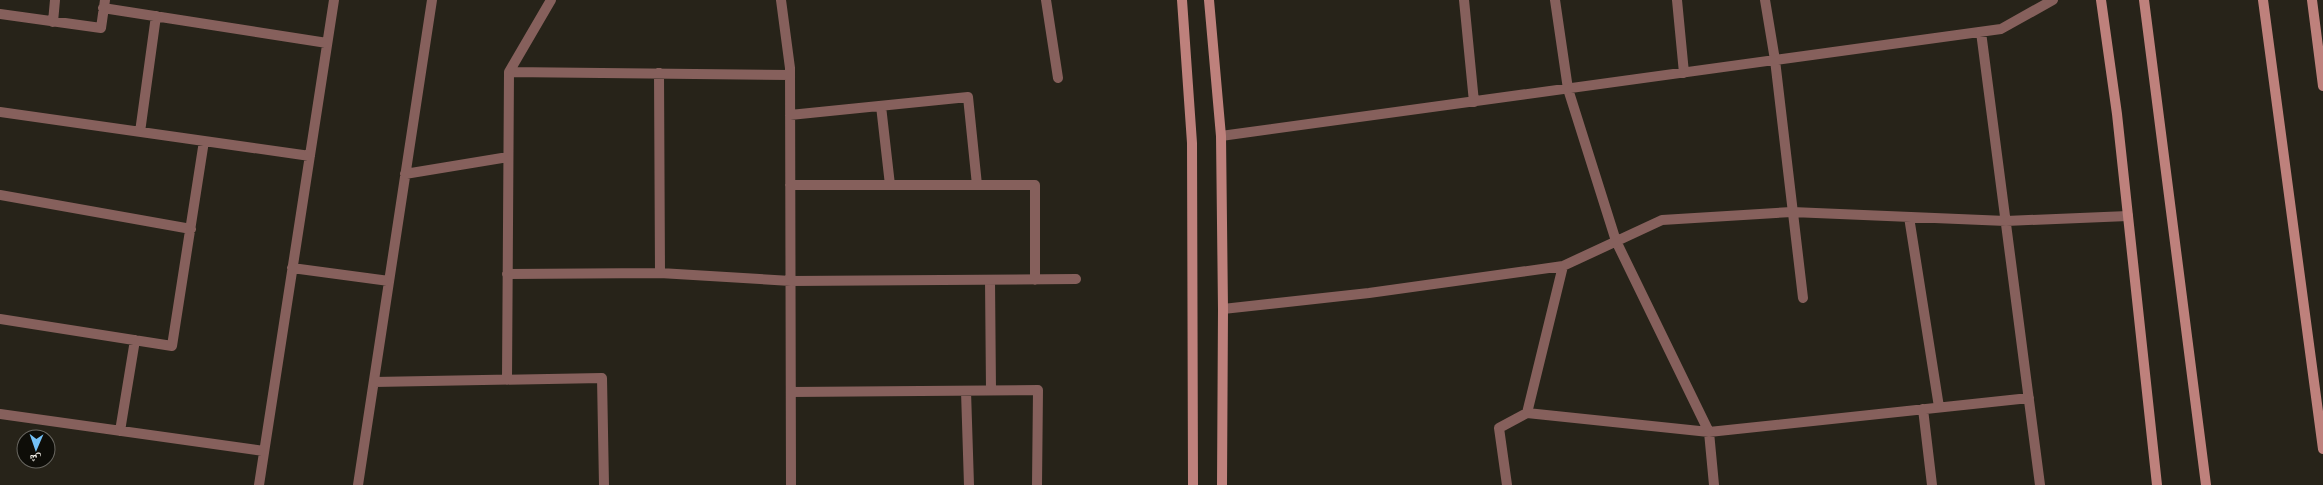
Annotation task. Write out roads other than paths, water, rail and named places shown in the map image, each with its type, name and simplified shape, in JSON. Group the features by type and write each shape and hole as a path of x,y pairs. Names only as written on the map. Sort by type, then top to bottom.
{"street":[{"path":"53,22 55,0"},
{"path":"259,485 334,0"},
{"path":"358,485 432,0"},
{"path":"506,380 509,72 551,0"},
{"path":"781,0 790,75 791,485"},
{"path":"1046,0 1058,78"},
{"path":"1182,0 1192,143 1192,485"},
{"path":"1210,0 1221,136 1223,308 1222,485"},
{"path":"1464,0 1474,102"},
{"path":"1555,0 1568,89 1616,241 1708,432 1714,485"},
{"path":"1676,0 1684,73"},
{"path":"1765,0 1775,60 1803,298"},
{"path":"1221,136 2001,29 2053,0"},
{"path":"2101,0 2117,114 2157,485"},
{"path":"2144,0 2206,485"},
{"path":"2263,0 2323,449"},
{"path":"2312,0 2323,86"},
{"path":"0,14 101,28 104,4 156,16 327,43"},
{"path":"140,132 156,16"},
{"path":"1981,32 2040,485"},
{"path":"509,72 790,75"},
{"path":"659,74 660,273"},
{"path":"790,115 968,97 977,185"},
{"path":"882,106 890,185"},
{"path":"0,112 310,156"},
{"path":"0,319 172,346 204,141"},
{"path":"405,174 508,157"},
{"path":"790,185 1035,185 1035,280"},
{"path":"0,195 191,229"},
{"path":"1223,308 1369,293 1562,266 1662,220 1792,212 2006,220 2128,216"},
{"path":"1909,217 1939,407"},
{"path":"1527,413 1562,266"},
{"path":"292,268 389,281"},
{"path":"507,274 660,273 791,281 1076,279"},
{"path":"990,280 991,390"},
{"path":"120,431 135,340"},
{"path":"374,382 602,378 604,485"},
{"path":"791,392 1038,390 1037,485"},
{"path":"966,391 969,485"},
{"path":"1507,485 1499,428 1527,413 1708,432 2029,398"},
{"path":"1923,409 1932,485"},
{"path":"0,414 264,451"}]}
